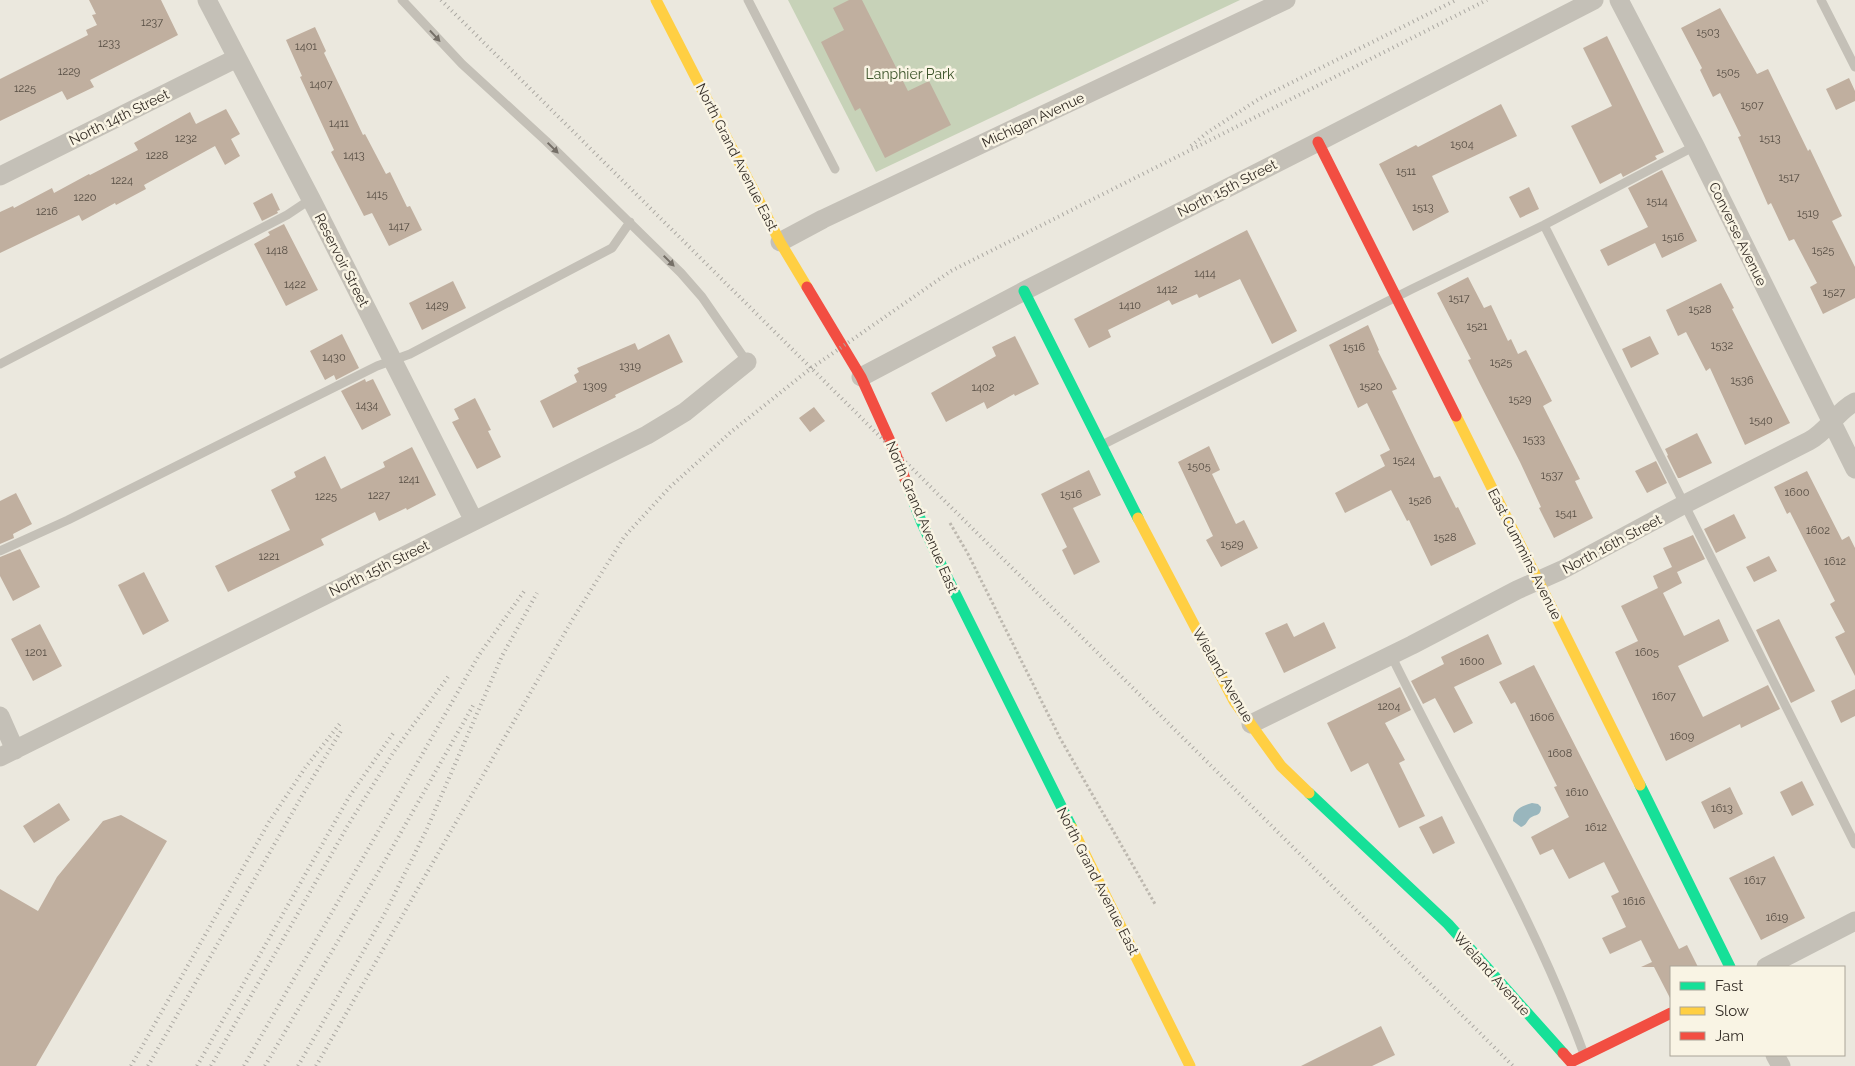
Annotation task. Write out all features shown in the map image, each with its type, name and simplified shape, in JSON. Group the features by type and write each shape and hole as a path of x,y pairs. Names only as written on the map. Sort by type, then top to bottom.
{"street":[{"name":"Reservoir Street","path":"206,0 311,199 474,522"},
{"name":"North Grand Avenue East","path":"656,0 780,242 860,377 895,452 921,521 944,571 1190,1066"},
{"name":"Michigan Avenue","path":"780,242 823,219 1286,0"},
{"name":"North 15th Street","path":"860,377 1024,291 1594,0"},
{"name":"Converse Avenue","path":"1619,0 1695,146 1855,469"},
{"name":"North 14th Street","path":"0,176 237,58"},
{"name":"East Cummins Avenue","path":"1318,142 1539,581 1730,966"},
{"name":"Wieland Avenue","path":"1024,291 1101,446 1234,701 1281,766 1448,924 1572,1064"},
{"name":"North 15th Street","path":"8,753 647,435 685,412 747,362"},
{"name":"North 16th Street","path":"1251,724 1517,590 1562,570 1685,504 1816,438 1831,421 1855,402"},
{"path":"0,716 8,753"},
{"path":"1768,966 1855,921"},
{"path":"1572,1064 1670,1014"}],"lane":[{"path":"402,0 462,64 546,140 681,273 747,362"},
{"path":"748,0 835,169"},
{"path":"1821,0 1855,67"},
{"path":"1101,446 1396,297 1544,225 1695,146"},
{"path":"0,364 287,215 311,199"},
{"path":"0,551 68,520 368,370 410,354 612,248 630,222"},
{"path":"1544,225 1855,844"},
{"path":"1391,655 1513,892 1565,1003 1585,1056"}],"path":[{"path":"948,520 968,554 1060,738 1156,904"}],"green space":[{"name":"Lanphier Park","path":"788,0 1240,0 876,172"}],"water":[{"path":"1532,803 1538,804 1541,807 1540,812 1521,827 1513,821 1513,817 1516,811"}],"building":[{"path":"89,0 161,0 178,35 90,80 94,87 67,100 62,91 0,121 0,79 88,35 86,30 97,25 92,15 96,14"},
{"path":"849,0 862,0 908,91 929,81 951,125 885,158 860,108 855,111 821,42 844,30 833,8"},
{"path":"1720,8 1757,74 1768,69 1808,151 1810,149 1842,216 1832,221 1855,267 1855,298 1823,314 1810,287 1817,283 1794,239 1789,241 1771,203 1768,205 1738,137 1741,136 1720,93 1713,97 1700,70 1702,68 1681,28"},
{"path":"315,27 326,51 324,53 363,135 365,134 386,174 390,172 407,207 410,206 422,230 389,246 372,213 364,216 331,152 334,150 300,77 302,76 286,40"},
{"path":"1607,36 1664,152 1655,156 1657,159 1623,177 1621,173 1600,184 1571,126 1612,106 1583,48"},
{"path":"1849,78 1855,91 1855,101 1836,110 1826,89"},
{"path":"1501,104 1517,136 1432,176 1449,212 1413,231 1379,164 1416,145 1418,147"},
{"path":"226,109 240,134 231,139 240,156 225,165 215,146 144,185 146,189 116,205 115,203 82,221 79,215 0,253 0,212 13,206 14,208 52,188 54,193 138,150 134,143 190,112 196,124"},
{"path":"1662,170 1697,241 1662,258 1655,243 1608,266 1600,250 1648,227 1628,188"},
{"path":"1529,187 1539,209 1520,218 1509,197"},
{"path":"272,193 280,210 277,211 278,213 262,221 253,203"},
{"path":"284,224 318,290 286,306 254,244 270,235 268,232"},
{"path":"1247,230 1297,331 1272,344 1240,279 1199,298 1197,294 1172,305 1169,300 1108,330 1111,337 1089,348 1074,319"},
{"path":"1468,277 1484,308 1491,305 1508,341 1511,339 1518,354 1526,350 1552,401 1543,406 1580,479 1575,481 1593,518 1554,538 1520,462 1468,360 1471,359 1437,293"},
{"path":"453,281 466,308 422,330 409,303"},
{"path":"1721,283 1734,308 1732,309 1790,423 1745,445 1710,368 1706,371 1686,332 1678,336 1666,310"},
{"path":"1368,325 1378,351 1397,389 1392,391 1434,478 1440,476 1476,544 1431,566 1409,520 1407,521 1391,490 1345,513 1335,493 1385,466 1380,455 1390,450 1367,403 1358,408 1329,345"},
{"path":"342,334 359,368 336,380 334,375 325,380 310,351"},
{"path":"669,334 683,362 553,428 540,401 577,382 574,375 579,372 577,368 635,343 638,350"},
{"path":"1015,336 1039,384 1015,396 1014,394 987,409 984,402 946,422 931,393 996,356 992,347"},
{"path":"1650,336 1659,354 1631,368 1622,349"},
{"path":"365,379 366,382 373,379 391,415 362,430 341,391"},
{"path":"475,398 491,430 488,431 501,457 477,469 452,422 459,419 454,409"},
{"path":"814,407 825,421 810,432 799,418"},
{"path":"1697,433 1712,463 1678,478 1665,449"},
{"path":"1209,446 1220,470 1212,474 1236,524 1244,520 1258,548 1221,567 1206,540 1213,536 1178,462"},
{"path":"412,447 436,495 407,510 406,508 379,521 375,512 321,539 324,545 228,592 215,566 290,530 271,490 296,477 294,472 325,456 341,489 385,467 383,462"},
{"path":"1656,461 1667,483 1647,493 1635,471"},
{"path":"1089,470 1101,495 1073,508 1100,562 1074,575 1062,550 1067,547 1041,494"},
{"path":"1807,471 1842,540 1849,536 1855,548 1855,676 1835,637 1845,632 1830,604 1835,601 1790,512 1787,514 1774,487"},
{"path":"16,493 32,524 13,534 14,538 0,544 0,501"},
{"path":"1734,514 1746,538 1716,553 1704,529"},
{"path":"1693,535 1705,559 1677,572 1682,583 1663,593 1684,636 1719,619 1729,641 1678,666 1703,717 1768,685 1780,709 1741,728 1740,724 1666,761 1615,652 1638,641 1621,606 1658,588 1653,576 1672,567 1663,548"},
{"path":"20,549 40,587 13,601 0,576 0,557"},
{"path":"1769,556 1777,571 1754,582 1746,567"},
{"path":"144,572 169,621 143,635 118,585"},
{"path":"1779,619 1815,691 1791,703 1756,630"},
{"path":"1324,622 1336,648 1284,673 1265,633 1287,623 1294,637"},
{"path":"40,624 62,666 33,681 11,639"},
{"path":"1488,634 1502,664 1454,687 1473,723 1454,733 1435,698 1423,704 1411,681 1444,664 1441,657"},
{"path":"1534,665 1679,949 1687,945 1698,966 1670,966 1670,998 1654,967 1641,967 1652,962 1641,940 1610,954 1602,938 1626,927 1611,896 1619,892 1604,862 1569,879 1553,849 1540,855 1531,837 1569,817 1554,787 1557,786 1515,702 1511,704 1499,682"},
{"path":"1400,687 1411,710 1385,723 1405,760 1399,763 1425,816 1399,828 1368,763 1351,772 1327,723"},
{"path":"1855,689 1855,716 1841,723 1831,701"},
{"path":"1802,781 1814,805 1792,816 1780,792"},
{"path":"1730,787 1743,814 1714,829 1701,802"},
{"path":"59,803 70,820 34,843 23,826"},
{"path":"121,815 167,841 36,1066 0,1066 0,889 38,911 57,877 103,821"},
{"path":"1442,816 1455,843 1433,854 1419,827"},
{"path":"1774,856 1805,918 1761,940 1729,878"},
{"path":"1381,1026 1395,1055 1372,1066 1301,1066"}],"railway":[{"path":"441,0 1513,1066"},
{"path":"1191,146 1208,132 1259,99 1456,0"},
{"path":"316,1066 571,622 624,537 670,487 731,432 810,369 951,271 1487,0"},
{"path":"244,1066 479,655 525,590"},
{"path":"298,1066 384,915 426,831 502,656 537,593"},
{"path":"211,1066 347,827 393,753 450,674"},
{"path":"265,1066 474,704"},
{"path":"131,1066 269,822 305,768 342,721"},
{"path":"148,1066 341,731"},
{"path":"197,1066 349,797 394,732"}],"traffic: fast":[{"path":"1024,291 1138,518"},
{"path":"905,479 921,521 944,571 1072,828"},
{"path":"1640,785 1730,966"},
{"path":"1309,793 1448,924 1563,1053"}],"traffic: slow":[{"path":"656,0 780,242 807,287"},
{"path":"1456,416 1640,785"},
{"path":"1138,518 1234,701 1281,766 1309,793"},
{"path":"1072,828 1190,1066"}],"traffic: jam":[{"path":"1318,142 1456,416"},
{"path":"807,287 861,377 895,452 905,479"},
{"path":"1563,1053 1571,1062 1670,1013"}]}
